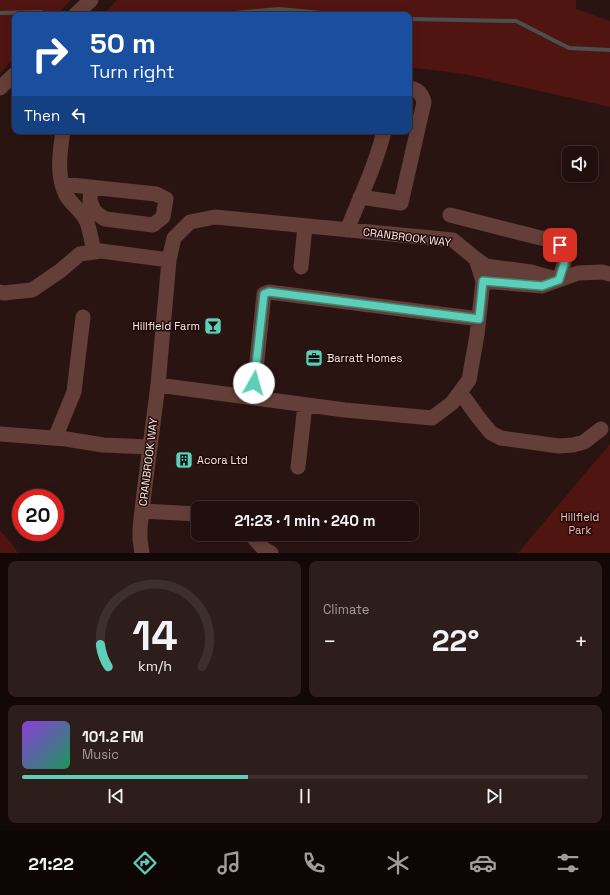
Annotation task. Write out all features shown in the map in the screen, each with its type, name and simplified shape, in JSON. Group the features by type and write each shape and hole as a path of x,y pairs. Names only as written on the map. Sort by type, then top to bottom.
{"street":[{"path":"78,12 91,0"},
{"path":"0,88 12,77"},
{"path":"360,197 401,203 424,102 420,92 412,88"},
{"path":"63,134 60,151 62,184 67,195 87,222 94,252"},
{"path":"348,230 375,162 383,134"},
{"path":"62,184 91,187 156,194 166,199 163,217 153,225 105,219 95,212 90,201 91,187"},
{"path":"450,214 553,241 560,245 565,255 559,280"},
{"name":"CRANBROOK WAY","path":"139,548 140,528 158,385 170,260 174,238 190,222 215,217 453,240 486,266 531,272 559,280"},
{"path":"301,267 305,226"},
{"path":"0,292 4,293 32,290 60,271 80,254 101,251 170,260"},
{"path":"158,385 345,410 432,418 452,403 469,380 477,335 483,281 476,259"},
{"path":"483,281 542,286 578,273 602,272 610,274"},
{"path":"252,398 264,294 269,292 479,319"},
{"path":"55,438 74,392 83,317"},
{"path":"460,392 490,432 501,438 559,446 573,445 584,442 601,429"},
{"path":"298,467 305,405"},
{"path":"0,434 66,439 103,445 150,447"},
{"path":"142,511 191,514"},
{"path":"257,541 264,549 271,553"},
{"path":"139,548 148,553"}],"green space":[{"path":"0,0 71,0 59,12 12,12 12,60 0,73"},
{"path":"117,0 576,0 576,9 610,21 610,107 465,74 412,67 412,12 106,12"},
{"name":"Hillfield Park","path":"610,444 610,553 518,553"},
{"path":"0,531 12,544 18,553 0,553"}],"waterway":[{"path":"246,12 279,9 311,12"},
{"path":"0,13 12,13"},
{"path":"412,19 516,21 569,48 610,50"}],"place":[{"name":"Hillfield Farm","path":"213,326"},
{"name":"Barratt Homes","path":"314,358"},
{"name":"Acora Ltd","path":"184,460"}],"route":[{"path":"254,383 264,294 269,292 479,319 483,281 542,286 559,280 565,255 560,245"}]}
